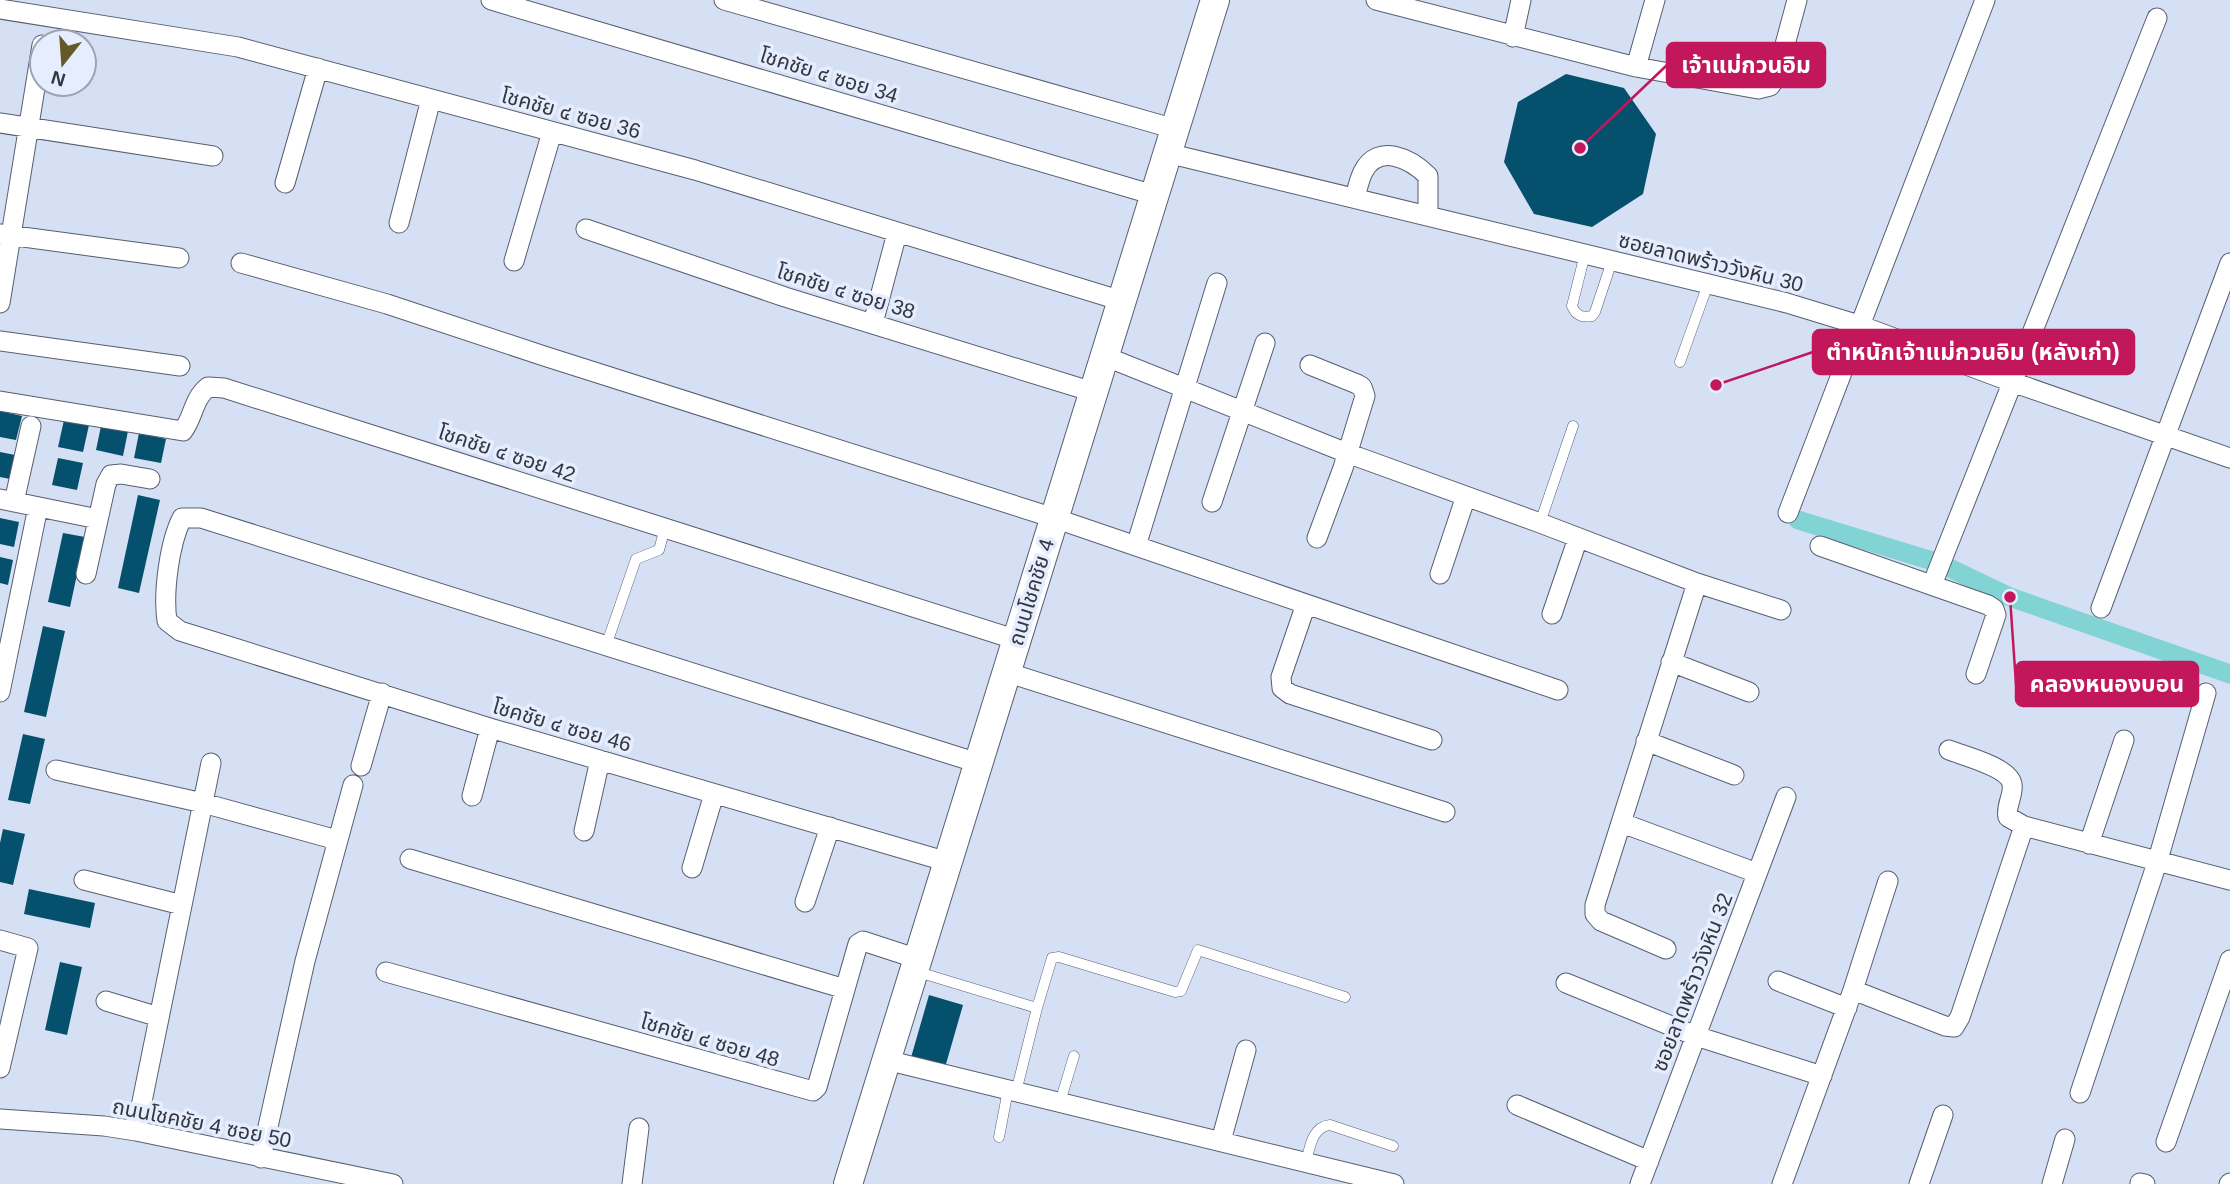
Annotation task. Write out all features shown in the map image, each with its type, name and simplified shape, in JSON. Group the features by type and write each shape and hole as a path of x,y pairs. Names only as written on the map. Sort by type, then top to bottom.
{"street":[{"name":"โชคชัย ๔ ซอย 34","path":"491,0 1154,195"},
{"name":"ซอยลาดพร้าววังหิน 30","path":"724,0 1355,198 1787,303 1859,324 2012,382 2230,458"},
{"name":"ถนนโชคชัย 4","path":"848,1184 1214,0"},
{"path":"1378,0 1636,67 1758,89 1770,86 1776,78 1797,0"},
{"path":"1513,37 1521,0"},
{"path":"1636,67 1655,0"},
{"path":"1788,513 1985,0"},
{"path":"45,28 48,8"},
{"name":"โชคชัย ๔ ซอย 36","path":"0,9 48,8 238,47 695,170 1122,301"},
{"path":"1938,570 2157,18"},
{"path":"285,183 318,68"},
{"path":"0,303 6,235 34,98"},
{"path":"399,223 431,99"},
{"path":"0,123 213,156"},
{"path":"514,261 552,132"},
{"path":"1355,198 1363,172 1370,162 1384,156 1405,158 1428,176 1428,216"},
{"name":"โชคชัย ๔ ซอย 38","path":"586,229 785,297 1093,392"},
{"path":"873,323 897,233"},
{"path":"6,235 179,258"},
{"path":"241,263 355,293 1054,519 1558,690"},
{"path":"2101,608 2230,263"},
{"path":"1136,546 1217,283"},
{"path":"0,341 180,366"},
{"path":"1212,502 1265,343"},
{"path":"1104,356 1347,453 1697,583 1781,610"},
{"path":"1310,365 1362,387 1365,396 1317,538"},
{"name":"โชคชัย ๔ ซอย 42","path":"0,401 183,430 199,394 208,387 224,388 1017,640"},
{"path":"32,426 7,501 98,519"},
{"path":"86,575 106,484 111,475 150,479"},
{"path":"1440,574 1466,496"},
{"path":"0,692 7,615 38,507"},
{"name":"โชคชัย ๔ ซอย 46","path":"606,646 201,519 182,518 174,534 165,607 167,621 180,631 490,728 948,862"},
{"path":"1552,614 1578,538"},
{"path":"1819,546 1938,570 1994,609 1996,615 1976,674"},
{"path":"1666,949 1601,921 1595,914 1595,905 1697,583"},
{"path":"1306,604 1281,677 1282,688 1290,694 1432,740"},
{"path":"606,646 978,763"},
{"path":"1671,662 1749,692"},
{"path":"1006,672 1445,812"},
{"path":"361,766 382,693"},
{"path":"2080,1093 2157,863 2206,693"},
{"path":"472,796 490,728"},
{"path":"1646,740 1734,775"},
{"path":"2088,844 2124,740"},
{"path":"1949,750 1996,768 2008,776 2012,785 2008,817 2024,826 2230,880"},
{"path":"584,831 600,760"},
{"path":"136,1130 211,763"},
{"path":"56,770 202,803 337,840"},
{"path":"261,1158 305,961 352,785"},
{"path":"692,868 714,793"},
{"name":"ซอยลาดพร้าววังหิน 32","path":"1640,1184 1786,797"},
{"path":"1622,823 1757,873"},
{"path":"1778,981 1954,1027 1960,1017 2024,826"},
{"path":"805,902 830,827"},
{"path":"410,859 845,989"},
{"path":"84,880 182,905"},
{"path":"1782,1184 1850,999 1888,881"},
{"path":"0,940 28,948 7,1005 0,1068"},
{"name":"โชคชัย ๔ ซอย 48","path":"386,972 813,1091 817,1087 858,944 863,941 916,965"},
{"path":"2166,1142 2230,960"},
{"path":"1566,983 1696,1036 1822,1076"},
{"path":"107,1001 159,1017"},
{"path":"1221,1141 1246,1050"},
{"path":"886,1060 1013,1087 1060,1102 1394,1184"},
{"path":"1517,1105 1649,1161"},
{"path":"1919,1184 1943,1115"},
{"name":"ถนนโชคชัย 4 ซอย 50","path":"0,1119 136,1130 261,1158 338,1179 393,1184"},
{"path":"632,1184 639,1128"},
{"path":"2052,1184 2065,1139"}],"lane":[{"path":"1585,254 1572,306 1580,316 1592,316 1595,312 1612,261"},
{"path":"1679,362 1709,284"},
{"path":"1539,523 1573,426"},
{"path":"606,646 636,559 659,550 665,528"},
{"path":"999,1137 1052,958 1059,957 1175,992 1181,991 1198,950 1345,997"},
{"path":"916,965 1037,1008"},
{"path":"1060,1102 1074,1056"},
{"path":"1306,1162 1314,1133 1323,1125 1331,1125 1393,1146"}],"building":[{"path":"1566,74 1624,88 1656,134 1643,194 1592,227 1534,214 1504,162 1518,102"},
{"path":"0,411 22,416 16,440 0,437"},
{"path":"64,420 89,425 83,452 58,447"},
{"path":"101,426 128,431 123,456 96,450"},
{"path":"139,433 166,439 161,463 134,458"},
{"path":"0,452 15,455 10,479 0,477"},
{"path":"58,458 83,463 77,490 52,485"},
{"path":"138,495 160,500 139,593 118,588"},
{"path":"0,518 19,522 14,547 0,544"},
{"path":"63,533 85,537 70,607 48,602"},
{"path":"0,557 13,560 8,585 0,583"},
{"path":"43,626 65,631 46,717 24,712"},
{"path":"23,734 45,739 30,804 8,800"},
{"path":"3,829 25,834 13,885 0,882 0,843"},
{"path":"29,889 95,903 90,928 24,914"},
{"path":"60,962 82,967 67,1035 45,1030"},
{"path":"929,995 963,1005 944,1071 910,1061"}],"waterway":[{"path":"1798,520 1939,563 2010,597 2230,674"}],"place":[{"name":"เจ้าแม่กวนอิม","path":"1580,148"},
{"name":"ตำหนักเจ้าแม่กวนอิม (หลังเก่า)","path":"1716,385"},
{"name":"คลองหนองบอน","path":"2010,597"}]}
